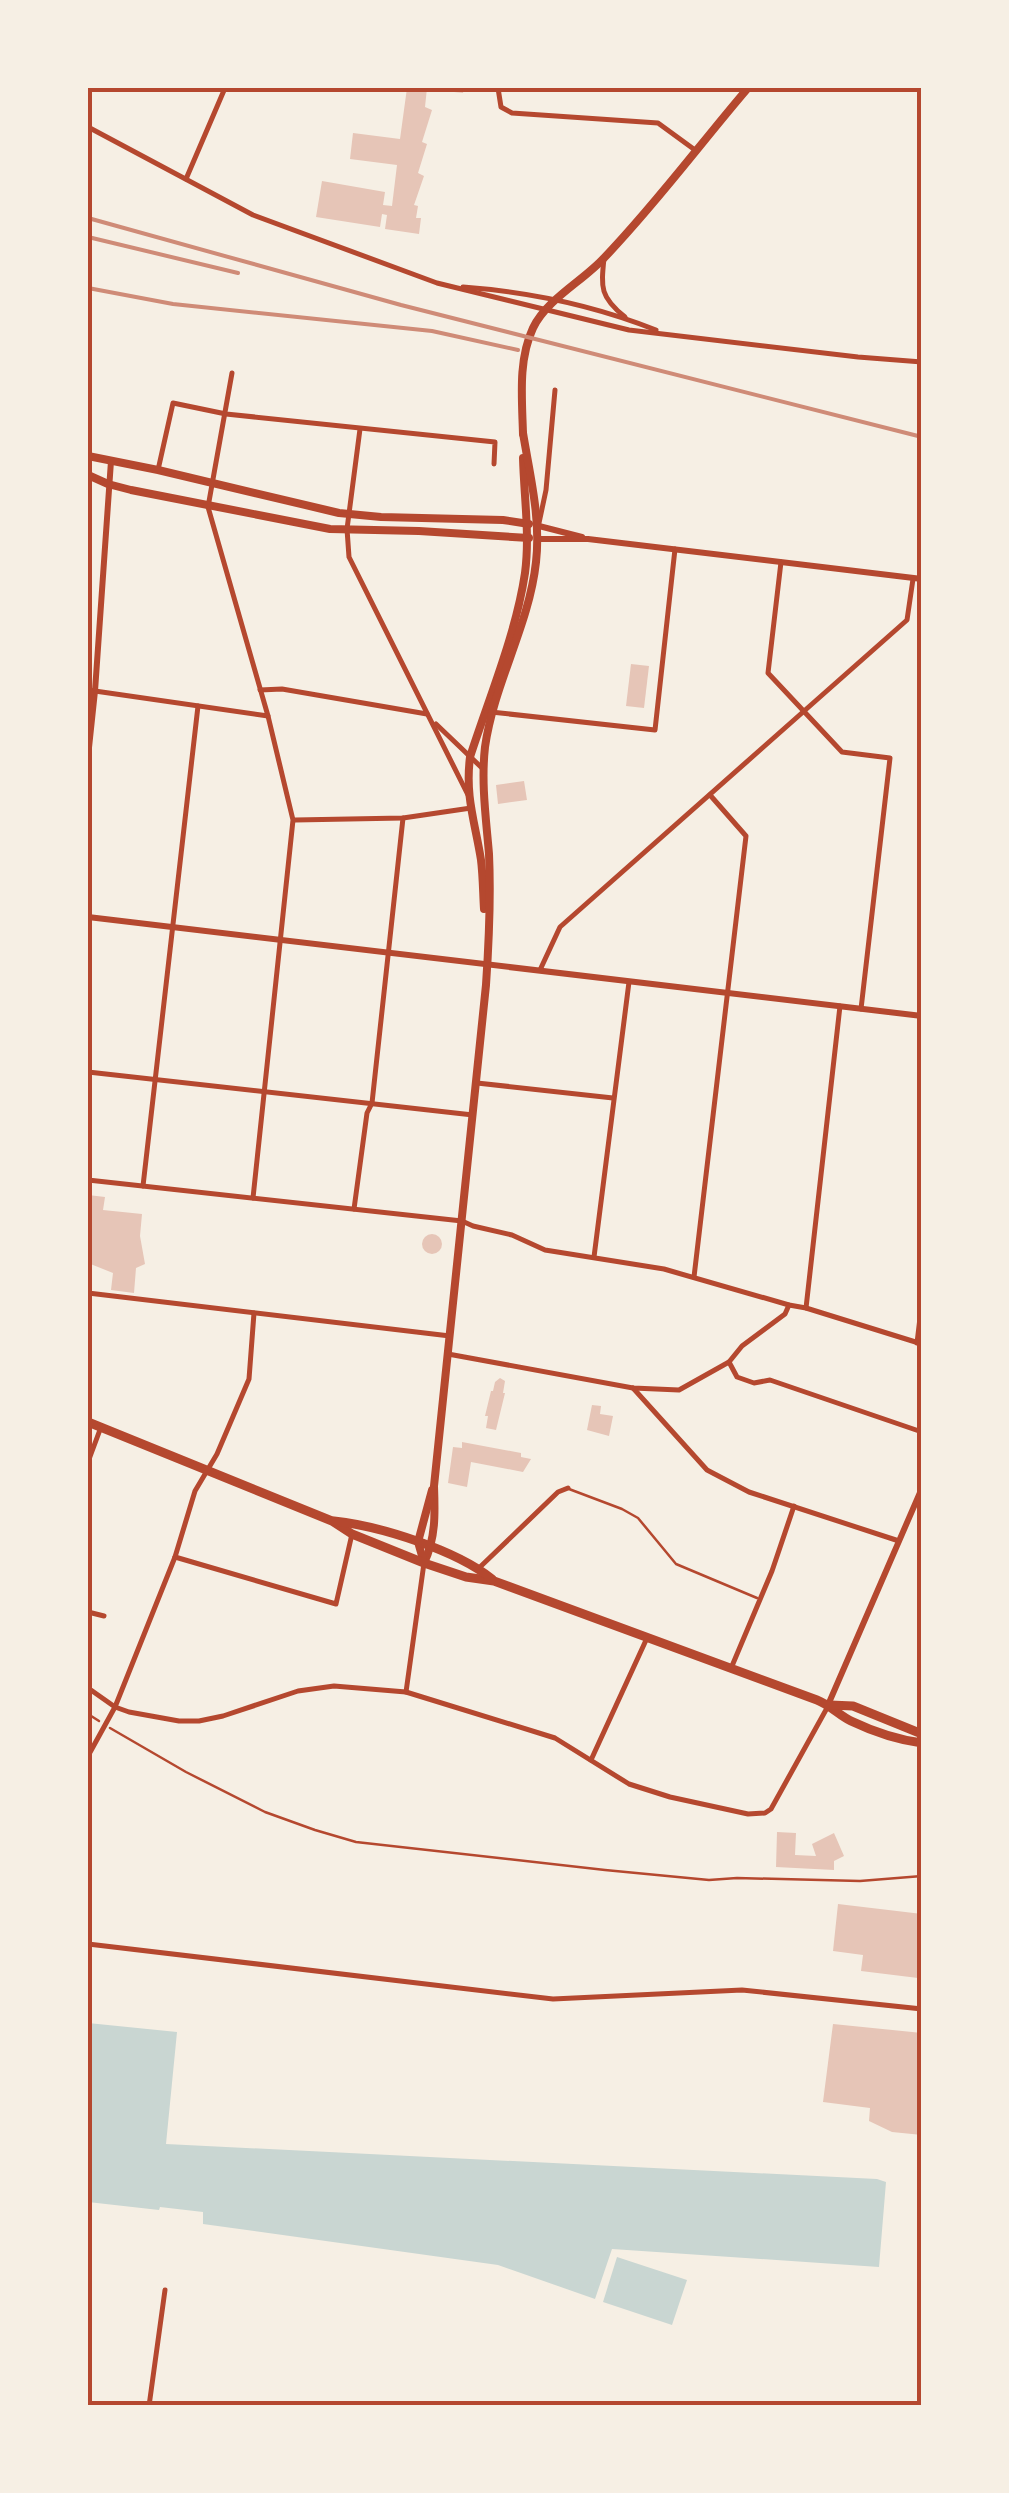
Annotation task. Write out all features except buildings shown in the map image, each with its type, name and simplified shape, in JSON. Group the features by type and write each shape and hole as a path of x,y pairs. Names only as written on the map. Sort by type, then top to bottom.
{"main road":[{"path":"424,1563 434,1533 434,1486 487,963 489,856 483,769 489,712 526,570 521,390 527,348 533,328 546,311 604,258 748,88"},
{"path":"487,963 482,864 468,795 470,757 528,604 536,567 539,526 523,433"},
{"path":"88,456 349,514 503,520 539,526"},
{"path":"88,475 108,484 208,507 330,529 538,538"},
{"path":"88,1422 332,1521 352,1534 424,1563 466,1577 494,1581 730,1670 828,1705 860,1709 922,1734"},
{"path":"424,1563 418,1542 434,1486"},
{"path":"332,1521 418,1542 479,1568 494,1581"},
{"path":"828,1705 850,1720 922,1743"}],"street":[{"path":"186,179 225,88"},
{"path":"498,88 501,106 512,113 658,123 695,150"},
{"path":"88,128 253,215 421,278 629,330 922,362"},
{"path":"604,258 602,291 627,318"},
{"path":"451,286 558,298 664,333"},
{"path":"232,373 208,507 268,716 293,820 253,1198"},
{"path":"555,390 539,526 588,539"},
{"path":"158,470 173,403 226,414 495,442 494,464"},
{"path":"360,430 347,529 350,557 468,795"},
{"path":"88,757 111,461"},
{"path":"538,538 588,539 917,579 907,620 560,928 540,970"},
{"path":"489,712 655,730 675,550"},
{"path":"781,562 768,673 842,752 890,758 861,1008"},
{"path":"260,690 282,689 429,716 483,769"},
{"path":"91,690 268,716"},
{"path":"143,1186 198,706"},
{"path":"694,1276 746,836 710,795"},
{"path":"293,820 404,818 471,808"},
{"path":"354,1210 367,1112 372,1103 404,818"},
{"path":"88,917 922,1016"},
{"path":"594,1257 630,980"},
{"path":"806,1308 840,1006"},
{"path":"88,1072 474,1115"},
{"path":"477,1083 614,1098"},
{"path":"88,1180 462,1221 512,1235 544,1250 664,1268 919,1343 922,1301"},
{"path":"88,1293 450,1336"},
{"path":"448,1354 633,1388 680,1390 729,1362 742,1346 785,1314 789,1305"},
{"path":"88,1756 114,1707 175,1557 196,1491 249,1379 254,1313"},
{"path":"729,1362 738,1378 754,1383 770,1380 922,1432"},
{"path":"633,1388 707,1470 749,1492 898,1541"},
{"path":"88,1462 100,1427"},
{"path":"479,1568 558,1492 568,1488"},
{"path":"88,1688 114,1707 145,1716 189,1721 223,1716 298,1691 334,1686 406,1692 555,1738 629,1784 670,1797 764,1814 828,1705 922,1488"},
{"path":"730,1670 761,1600 794,1506"},
{"path":"175,1557 336,1604 352,1534"},
{"path":"406,1692 424,1563"},
{"path":"88,1612 104,1616"},
{"path":"591,1760 647,1638"},
{"path":"88,1944 553,1999 742,1990 922,2009"},
{"path":"150,2406 164,2290"}],"lane":[{"path":"568,1488 638,1518 676,1564 761,1600"}],"path":[{"path":"88,1714 186,1772 265,1812 356,1842 696,1879 860,1882 922,1876"}],"shaded area":[{"path":"88,2023 177,2032 166,2144 877,2179 886,2182 879,2267 612,2249 595,2299 498,2265 203,2224 203,2212 88,2202"},
{"path":"617,2257 687,2280 672,2325 603,2302"}],"railway":[{"path":"88,218 401,305 922,437"},
{"path":"88,237 238,273"},
{"path":"88,288 173,304 432,331 518,350"}]}
